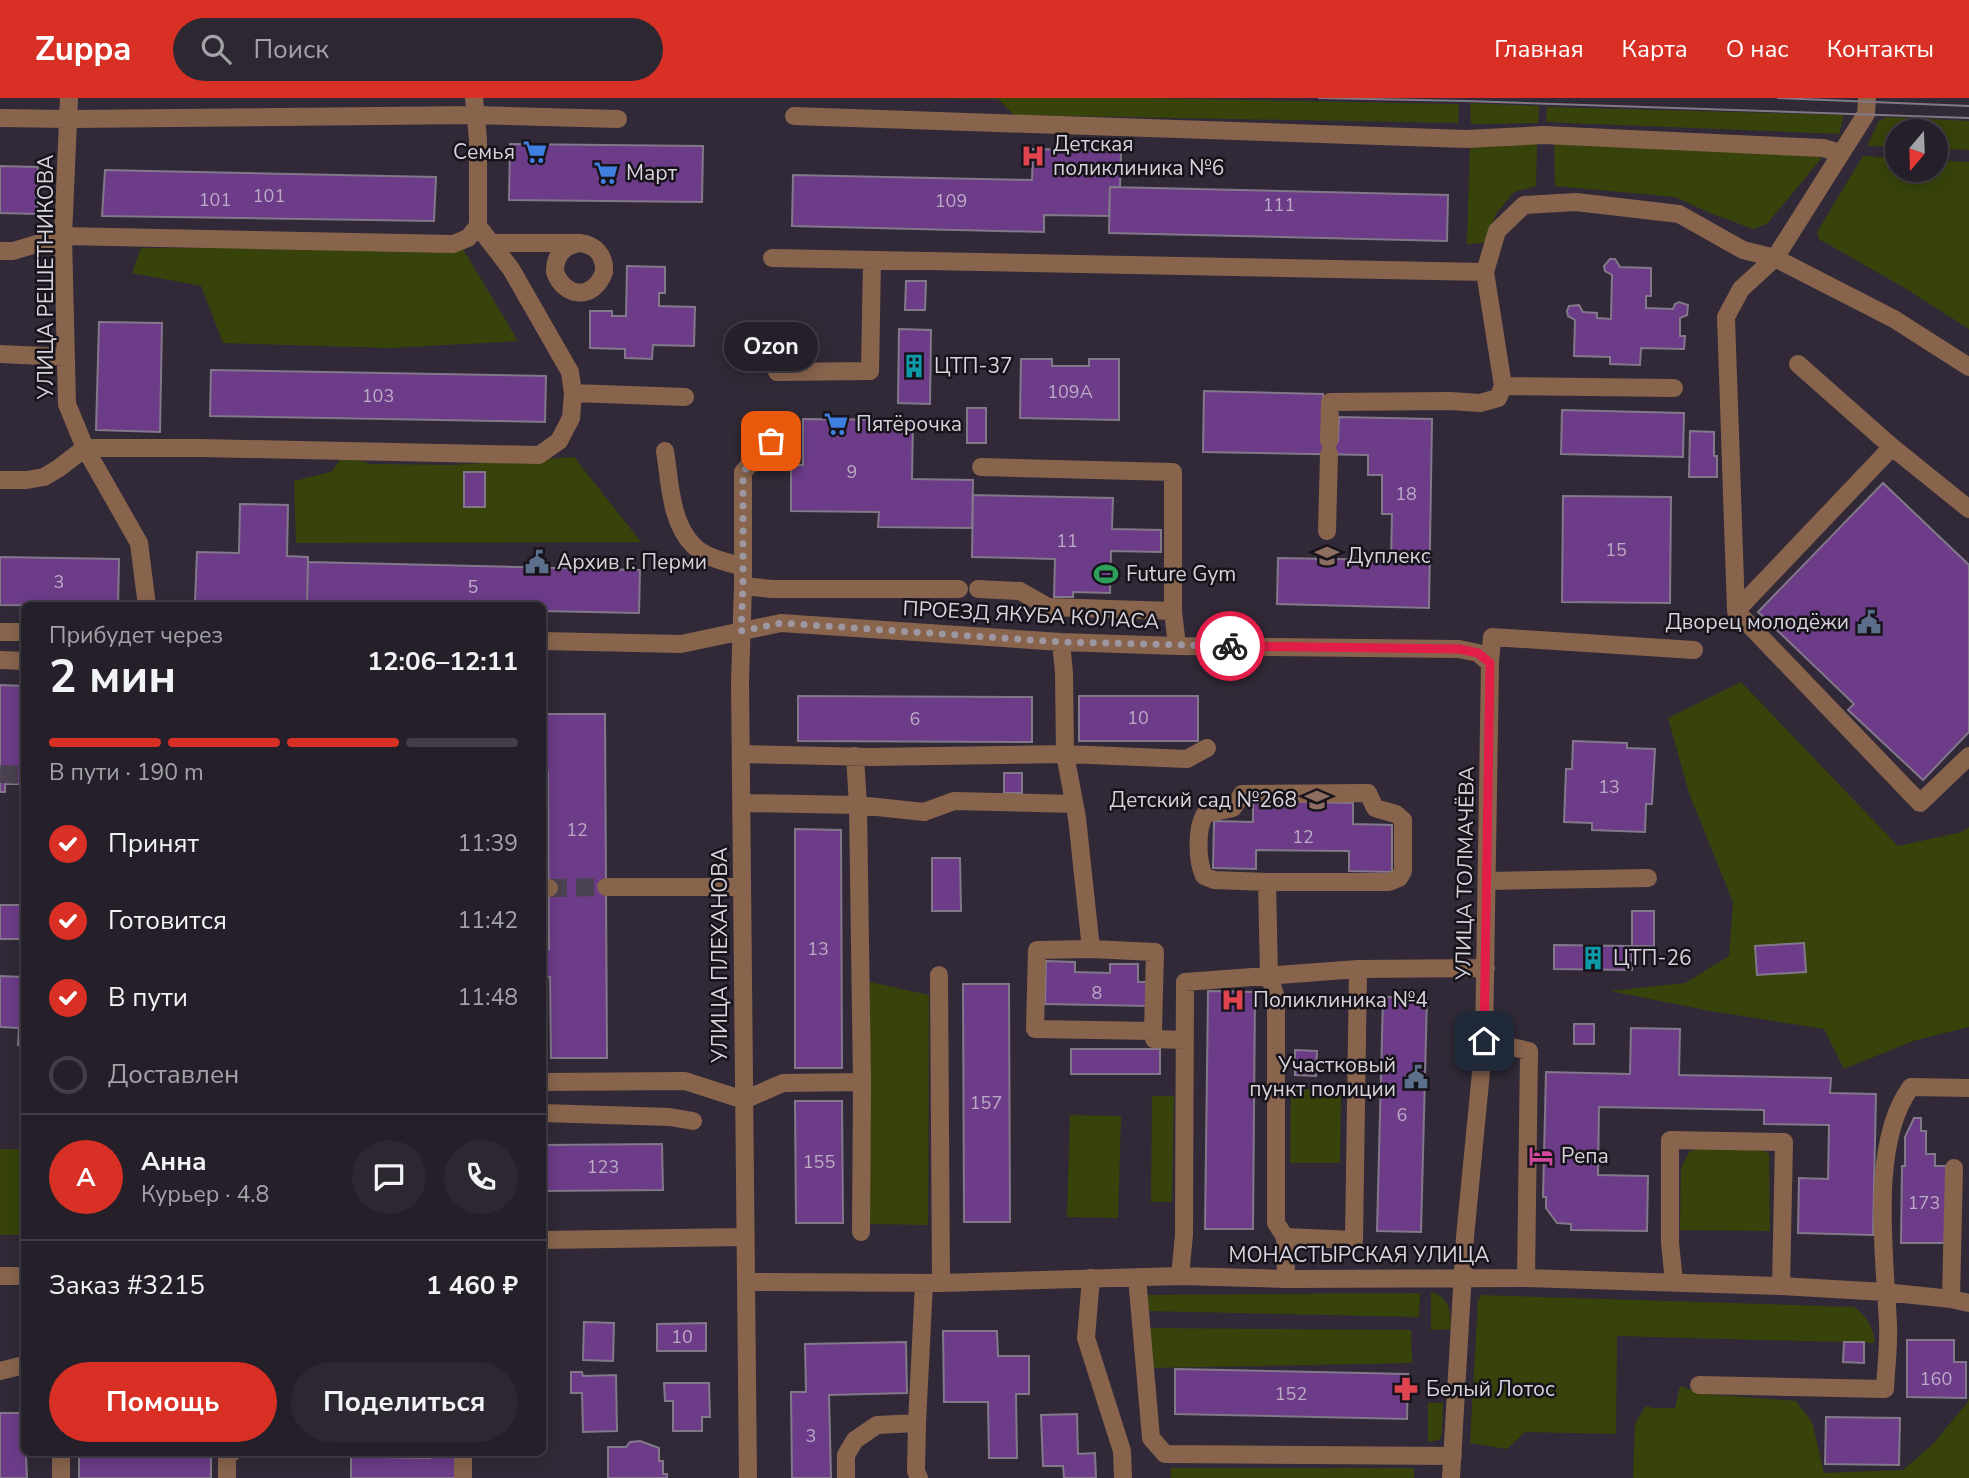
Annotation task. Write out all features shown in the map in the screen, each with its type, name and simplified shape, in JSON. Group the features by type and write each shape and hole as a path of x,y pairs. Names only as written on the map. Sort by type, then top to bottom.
{"street":[{"name":"УЛИЦА РЕШЕТНИКОВА","path":"69,98 64,236 67,404 85,448 139,543 146,602"},
{"path":"1867,98 1866,114 1775,258 1741,289 1726,317 1736,611 1920,803 1969,756"},
{"path":"0,480 44,477 85,448 201,447 540,455 559,440 571,418 573,393 570,372 511,270 478,226 478,139 474,106"},
{"path":"0,118 68,119 474,106 618,119"},
{"path":"794,116 1466,139 1544,135 1823,148 1840,153"},
{"path":"1327,531 1329,402 1480,403 1498,398 1503,386 1485,272 1497,231 1524,205 1576,202 1679,214 1743,250 1775,258 1894,319 1969,368"},
{"path":"0,251 13,251 64,236 453,244 468,238 478,226"},
{"path":"491,243 580,243"},
{"path":"772,258 1485,272"},
{"path":"777,372 870,370 872,261"},
{"path":"0,354 66,357"},
{"path":"1798,365 1869,428 1969,509"},
{"path":"1503,386 1674,388"},
{"path":"573,393 685,397"},
{"name":"УЛИЦА ПЛЕХАНОВА","path":"748,1478 741,887 743,472 771,441"},
{"path":"1736,611 1892,447"},
{"path":"665,451 680,527 694,546 713,558 744,567"},
{"path":"981,467 1174,472 1173,611 1177,646"},
{"path":"743,586 772,589 959,589"},
{"path":"978,589 1020,591 1048,607 1173,611"},
{"name":"ПРОЕЗД ЯКУБА КОЛАСА","path":"546,641 681,644 781,623 1061,642 1459,649 1478,653 1490,663"},
{"path":"0,632 21,632"},
{"path":"1490,663 1492,637 1694,650"},
{"path":"1061,642 1065,754 1074,804 1091,949"},
{"path":"0,660 21,661"},
{"name":"УЛИЦА ТОЛМАЧЁВА","path":"1451,1478 1463,1279 1484,1041 1490,663"},
{"path":"741,754 1065,754 1187,758 1207,748"},
{"path":"855,756 862,1083 861,1232"},
{"path":"1368,793 1375,808 1396,814 1403,820 1403,871 1399,878 1390,883 1267,882 1214,880 1204,876 1200,867 1200,822 1205,814 1233,808 1242,794 1368,793"},
{"path":"742,803 858,805 924,813 954,801 1074,804"},
{"path":"1488,881 1648,878"},
{"path":"1267,882 1269,975 1276,998 1276,1223 1285,1237 1286,1279"},
{"path":"606,887 741,887"},
{"path":"1153,1031 1035,1030 1037,950 1155,952 1154,1039 1185,1040"},
{"path":"1180,1276 1184,1235 1185,982 1358,969 1486,968"},
{"path":"1285,1237 1354,1240 1358,969"},
{"path":"919,1478 916,1471 917,1423 933,1283 939,975"},
{"path":"1484,1041 1529,1051 1526,1278"},
{"path":"546,1082 685,1082 744,1100 783,1083 862,1083"},
{"path":"1699,1385 1885,1389 1888,1324 1883,1252 1886,1149 1900,1102 1911,1087 1969,1088"},
{"path":"546,1114 670,1116 693,1121"},
{"path":"1674,1282 1670,1243 1670,1140 1784,1142 1781,1286"},
{"path":"1954,1168 1960,1301"},
{"path":"546,1240 744,1237"},
{"path":"0,1276 21,1276"},
{"name":"МОНАСТЫРСКАЯ УЛИЦА","path":"747,1282 933,1283 1180,1276 1286,1279 1526,1278 1781,1286 1885,1292 1960,1301"},
{"path":"1137,1277 1151,1438 1165,1454 1453,1456"},
{"path":"1091,1278 1086,1338 1122,1451 1123,1478"},
{"path":"0,1371 21,1366"},
{"path":"846,1478 846,1455 855,1440 877,1425 917,1423"},
{"path":"61,1456 61,1478"},
{"path":"227,1478 229,1456"},
{"path":"463,1456 463,1478"}],"green space":[{"path":"919,98 1143,98 1459,104 1458,123 1014,115 998,99"},
{"path":"1470,103 1539,106 1538,123 1471,124"},
{"path":"1547,107 1844,115 1839,134 1546,122"},
{"path":"1887,117 1928,119 1885,119 1885,147 1867,146 1879,121"},
{"path":"1948,120 1969,121 1969,150 1948,149"},
{"path":"1554,141 1816,154 1821,159 1767,224 1753,229 1675,197 1555,186"},
{"path":"1470,144 1537,144 1536,186 1514,192 1496,214 1485,243 1467,244"},
{"path":"1863,156 1885,157 1885,182 1948,182 1948,161 1969,162 1969,329 1819,239 1817,232"},
{"path":"141,248 463,249 518,341 390,348 223,343 201,286 132,273"},
{"path":"344,455 370,464 454,465 574,457 641,542 296,543 294,481 331,472"},
{"path":"1741,682 1898,846 1962,832 1969,827 1969,1027 1913,1041 1844,1069 1824,1029 1610,991 1685,983 1729,956 1733,902 1689,793 1668,718"},
{"path":"870,982 929,995 928,1225 870,1224"},
{"path":"1291,1089 1341,1090 1340,1163 1290,1163"},
{"path":"1152,1096 1174,1096 1172,1202 1151,1202"},
{"path":"1070,1115 1121,1116 1118,1218 1067,1217"},
{"path":"1699,1148 1762,1150 1769,1154 1770,1231 1680,1230 1681,1168 1689,1152"},
{"path":"0,1149 21,1149 21,1235 0,1235"},
{"path":"1431,1292 1445,1301 1451,1329 1431,1330"},
{"path":"1420,1293 1419,1317 1146,1311 1144,1295"},
{"path":"1481,1295 1854,1307 1869,1322 1875,1343 1617,1336 1616,1434 1525,1432 1507,1449 1470,1443 1478,1301"},
{"path":"1142,1328 1411,1330 1412,1363 1147,1368"},
{"path":"1680,1386 1705,1394 1796,1401 1812,1422 1824,1473 1903,1470 1933,1444 1969,1398 1969,1478 1633,1478 1635,1424 1646,1406 1675,1408"},
{"path":"1428,1403 1443,1403 1442,1435 1439,1440 1428,1442"},
{"path":"1171,1468 1414,1468 1414,1478 1171,1478"}],"building":[{"name":"Март","path":"510,144 703,146 702,202 509,200"},
{"path":"1033,149 1121,151 1120,187 1110,187 1109,216 1044,215 1044,232 792,226 793,175 1032,180"},
{"path":"0,166 38,167 37,214 0,213"},
{"path":"105,170 436,177 434,221 102,216"},
{"path":"1110,187 1448,195 1447,241 1109,233"},
{"path":"1610,259 1615,259 1620,267 1651,268 1651,296 1646,296 1646,308 1673,309 1679,302 1688,305 1687,315 1680,318 1680,336 1685,336 1684,349 1641,348 1640,365 1610,364 1610,357 1574,356 1575,320 1568,316 1567,311 1569,306 1579,305 1583,312 1597,313 1597,318 1611,319 1612,275 1605,271 1604,266"},
{"path":"627,266 665,267 665,293 659,293 659,306 695,307 694,346 653,345 652,359 625,358 625,349 590,348 590,311 612,311 612,316 626,316"},
{"path":"906,281 926,281 925,310 905,310"},
{"path":"99,322 162,323 160,432 96,430"},
{"name":"ЦТП-37","path":"899,329 931,330 930,404 898,403"},
{"path":"1021,359 1052,359 1052,366 1089,366 1089,359 1119,359 1119,420 1020,418"},
{"path":"211,370 546,376 545,422 210,416"},
{"path":"1204,391 1323,394 1322,441 1338,441 1339,417 1432,419 1429,608 1277,604 1278,558 1391,560 1392,514 1382,514 1382,475 1368,475 1368,455 1203,452"},
{"path":"967,408 986,408 986,443 967,443"},
{"path":"1562,410 1684,413 1683,457 1561,454"},
{"path":"803,419 913,420 912,479 973,480 972,528 878,527 879,512 791,511 791,465 803,465"},
{"path":"1690,431 1714,432 1717,477 1689,477"},
{"path":"464,472 485,472 485,507 464,507"},
{"name":"Дворец молодёжи","path":"1883,483 1969,565 1969,732 1923,780 1848,710 1854,704 1758,612"},
{"path":"973,495 1113,498 1112,529 1161,530 1161,552 1111,551 1110,593 1073,592 1073,597 1054,597 1055,559 972,557"},
{"path":"1563,496 1671,497 1670,603 1562,602"},
{"path":"240,504 288,505 287,556 308,557 307,602 195,602 197,552 239,553"},
{"path":"0,557 119,559 118,602 21,602 21,605 0,605"},
{"path":"308,562 640,570 639,613 546,611 546,602 307,602"},
{"path":"0,685 21,686 21,784 5,784 5,792 0,792"},
{"path":"798,696 1032,697 1032,742 798,741"},
{"path":"1079,696 1198,696 1198,741 1079,741"},
{"path":"546,714 605,714 607,1058 551,1058 550,977 546,977 546,949 549,949"},
{"path":"1573,741 1627,743 1627,748 1655,749 1652,804 1646,804 1645,832 1592,830 1592,823 1564,822 1566,769 1572,769"},
{"path":"1004,773 1022,773 1022,793 1004,793"},
{"path":"1253,801 1353,803 1353,824 1392,825 1392,872 1349,871 1349,851 1256,850 1256,869 1213,868 1214,821 1253,822"},
{"path":"795,829 841,830 842,1068 795,1068"},
{"path":"932,858 960,858 961,911 932,911"},
{"path":"0,905 21,905 21,939 0,939"},
{"path":"1632,911 1654,911 1654,946 1632,946"},
{"path":"1804,943 1806,972 1757,975 1755,946"},
{"name":"ЦТП-26","path":"1554,945 1632,946 1632,970 1554,969"},
{"path":"1046,961 1075,962 1075,972 1110,973 1110,964 1138,964 1138,982 1149,982 1149,1006 1045,1004"},
{"path":"0,976 21,977 21,1045 18,1045 19,1028 0,1027"},
{"path":"963,984 1009,984 1010,1222 964,1222"},
{"path":"1208,991 1255,992 1253,1229 1205,1229"},
{"path":"1383,997 1427,998 1421,1232 1377,1231"},
{"path":"1574,1024 1594,1024 1594,1044 1574,1044"},
{"path":"1631,1028 1680,1029 1679,1075 1831,1078 1830,1093 1876,1094 1873,1235 1798,1233 1799,1178 1828,1179 1829,1125 1764,1124 1764,1110 1599,1107 1598,1175 1648,1176 1647,1231 1571,1230 1571,1224 1557,1223 1546,1208 1546,1197 1543,1197 1546,1072 1630,1074"},
{"path":"1071,1049 1160,1049 1160,1074 1071,1074"},
{"path":"1295,1050 1317,1051 1316,1076 1295,1075"},
{"path":"795,1101 842,1101 843,1223 796,1223"},
{"path":"1914,1118 1921,1118 1921,1131 1926,1131 1926,1154 1935,1154 1935,1166 1947,1166 1947,1243 1901,1243 1905,1137"},
{"path":"662,1144 663,1190 546,1191 546,1145"},
{"path":"584,1322 614,1323 613,1361 583,1360"},
{"path":"706,1323 706,1351 657,1351 657,1324"},
{"path":"943,1331 997,1331 998,1356 1029,1356 1029,1394 1016,1394 1017,1458 989,1458 988,1402 944,1402"},
{"path":"1907,1340 1954,1340 1954,1362 1966,1362 1966,1398 1907,1397"},
{"path":"906,1342 907,1393 829,1395 831,1478 792,1478 791,1392 806,1392 805,1344"},
{"path":"1844,1342 1864,1342 1864,1363 1843,1362"},
{"path":"1175,1369 1408,1374 1407,1419 1175,1414"},
{"path":"571,1372 582,1372 583,1376 616,1375 617,1431 583,1432 582,1393 571,1393"},
{"path":"664,1383 709,1383 710,1417 702,1417 702,1431 673,1431 673,1401 665,1401"},
{"path":"0,1413 21,1413 21,1456 26,1456 27,1478 0,1478"},
{"path":"1077,1414 1078,1454 1095,1453 1096,1478 1064,1478 1063,1466 1043,1466 1041,1415"},
{"path":"1826,1417 1900,1418 1899,1465 1825,1464"},
{"path":"640,1441 659,1448 659,1461 663,1461 663,1474 667,1474 667,1478 608,1478 608,1447 626,1447 630,1442"},
{"path":"79,1456 211,1456 211,1478 79,1478"},
{"path":"351,1456 457,1456 457,1478 351,1478"}],"tunnel":[{"path":"0,774 21,775"},
{"path":"549,888 606,887"}],"tram line":[{"path":"1319,98 1969,118"},
{"path":"1778,98 1969,106"}],"way so far":[{"path":"771,441 743,472 741,631 781,623 1061,642 1230,646"}],"place":[{"name":"Семья","path":"535,152"},
{"name":"Детская поликлиника №6","path":"1033,156"},
{"name":"Март","path":"606,173"},
{"name":"ЦТП-37","path":"914,366"},
{"name":"Пятёрочка","path":"836,424"},
{"name":"Ozon","path":"771,441"},
{"name":"Дуплекс","path":"1327,556"},
{"name":"Архив г. Перми","path":"537,562"},
{"name":"Future Gym","path":"1106,574"},
{"name":"Дворец молодёжи","path":"1869,622"},
{"name":"Детский сад №268","path":"1317,800"},
{"name":"ЦТП-26","path":"1593,958"},
{"name":"Поликлиника №4","path":"1233,1000"},
{"name":"Участковый пункт полиции","path":"1416,1077"},
{"name":"Репа","path":"1541,1156"},
{"name":"Белый Лотос","path":"1406,1389"}],"route":[{"path":"1230,646 1459,649 1478,653 1490,663 1484,1041"}]}
